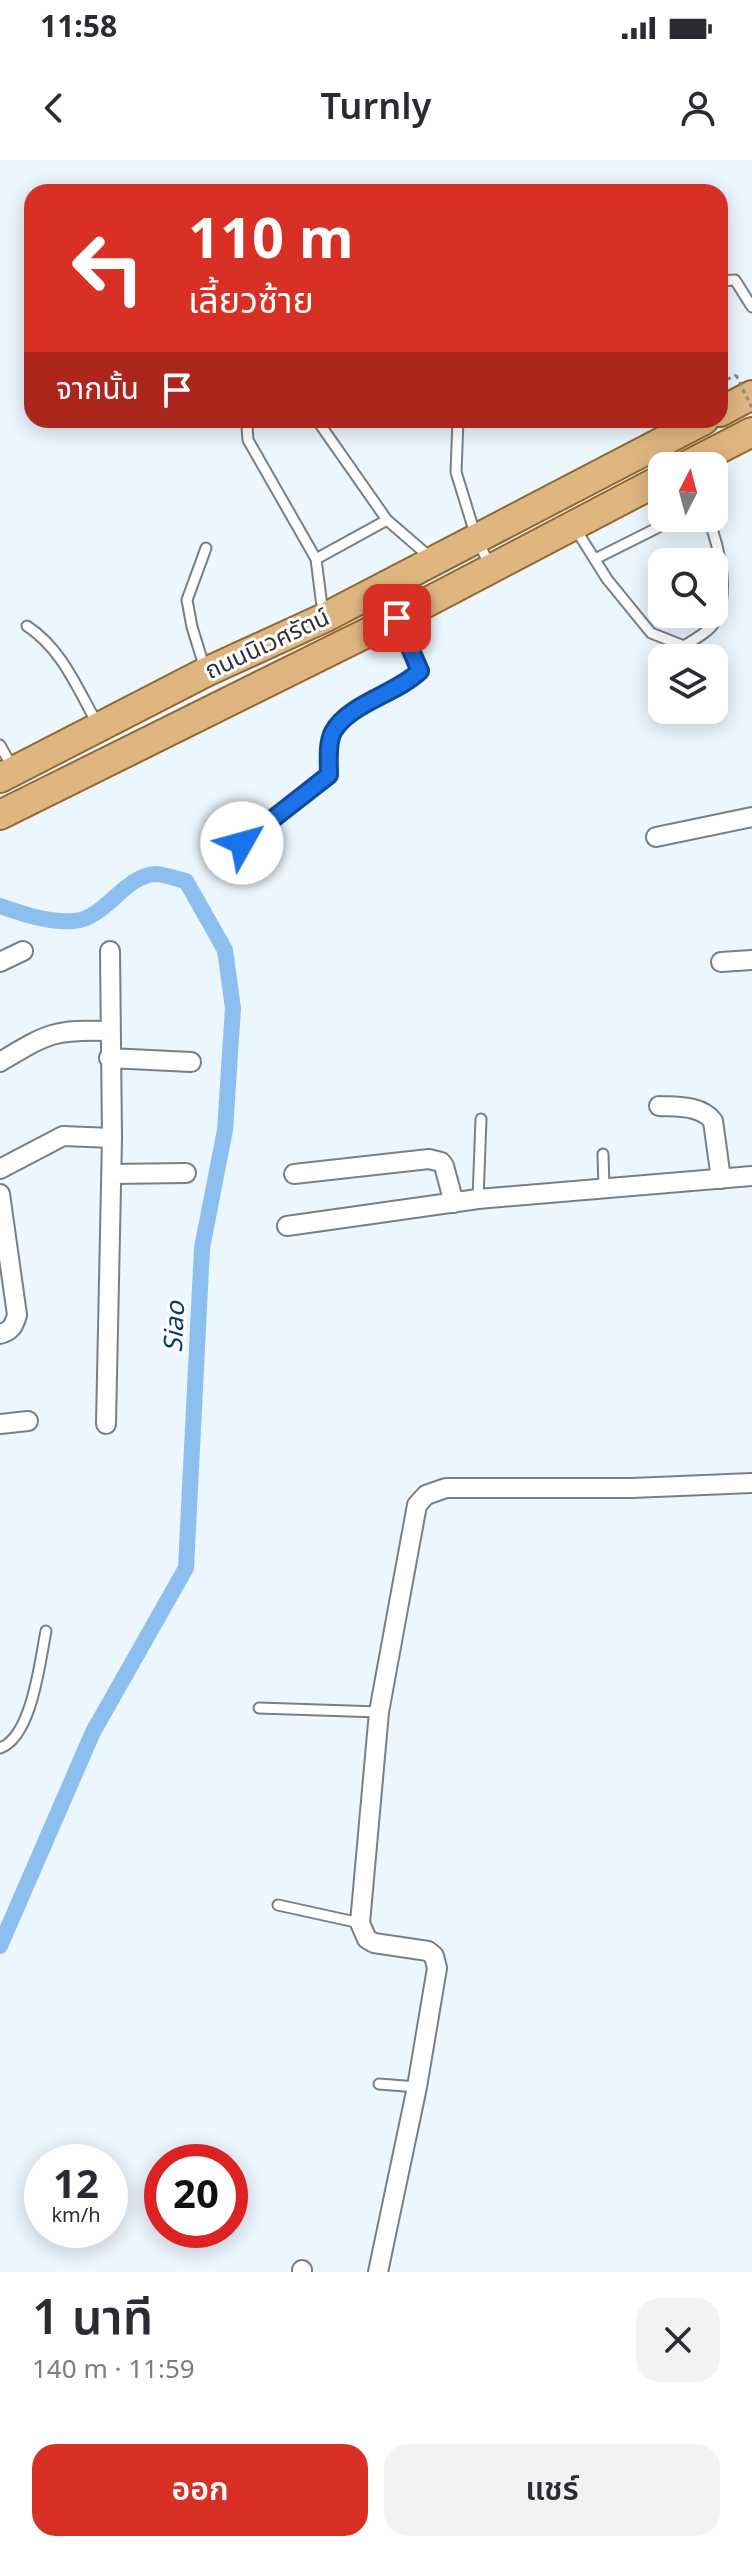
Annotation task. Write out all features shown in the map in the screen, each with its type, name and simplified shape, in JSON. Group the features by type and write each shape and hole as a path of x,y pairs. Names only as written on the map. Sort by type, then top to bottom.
{"main road":[{"name":"ถนนนิเวศรัตน์","path":"728,399 744,385"},
{"name":"ถนนนิเวศรัตน์","path":"7,774 206,672 324,618 687,428"},
{"path":"713,452 752,432"},
{"name":"ถนนนิเวศรัตน์","path":"0,815 397,618 648,486"}],"street":[{"path":"656,837 752,817"},
{"path":"0,962 23,951"},
{"path":"106,1424 112,1174 110,951"},
{"path":"721,962 752,960"},
{"path":"0,1062 56,1032 109,1031"},
{"path":"109,1058 191,1062"},
{"path":"659,1106 698,1110 708,1115 713,1121 721,1179"},
{"path":"0,1169 63,1136 112,1138"},
{"path":"294,1174 435,1160 444,1166 454,1203"},
{"path":"112,1174 186,1173"},
{"path":"287,1226 478,1199 752,1176"},
{"path":"0,1194 17,1315 14,1326 0,1334"},
{"path":"0,1424 28,1421"},
{"path":"378,2272 417,2087 436,1962 428,1951 374,1943 367,1939 360,1923 379,1712 417,1505 426,1495 446,1488 632,1488 752,1483"}],"lane":[{"path":"728,280 735,280 752,307"},
{"path":"247,428 248,440 316,559 324,618"},
{"path":"323,428 387,520 433,560"},
{"path":"458,428 456,472 476,537 491,568"},
{"path":"316,559 387,520"},
{"path":"573,525 607,579 651,633 684,646 714,624 722,593 719,546 714,532"},
{"path":"595,559 649,532"},
{"path":"206,548 187,600 206,672"},
{"path":"242,843 329,775 331,734 345,717 408,683 420,671 397,618"},
{"path":"27,626 42,635 57,652 99,726"},
{"path":"0,745 7,774"},
{"path":"478,1199 481,1119"},
{"path":"603,1154 604,1189"},
{"path":"0,1748 18,1735 30,1703 46,1631"},
{"path":"259,1708 379,1712"},
{"path":"278,1905 360,1923"},
{"path":"379,2084 417,2087"}],"path":[{"path":"744,385 752,408"}],"waterway":[{"name":"Siao","path":"0,906 46,919 74,921 95,913 144,877 159,874 186,881 225,950 233,1008 225,1130 202,1248 186,1568 93,1732 0,1946"}],"route":[{"path":"242,843 329,775 331,734 345,717 408,683 420,671 397,618"}]}
